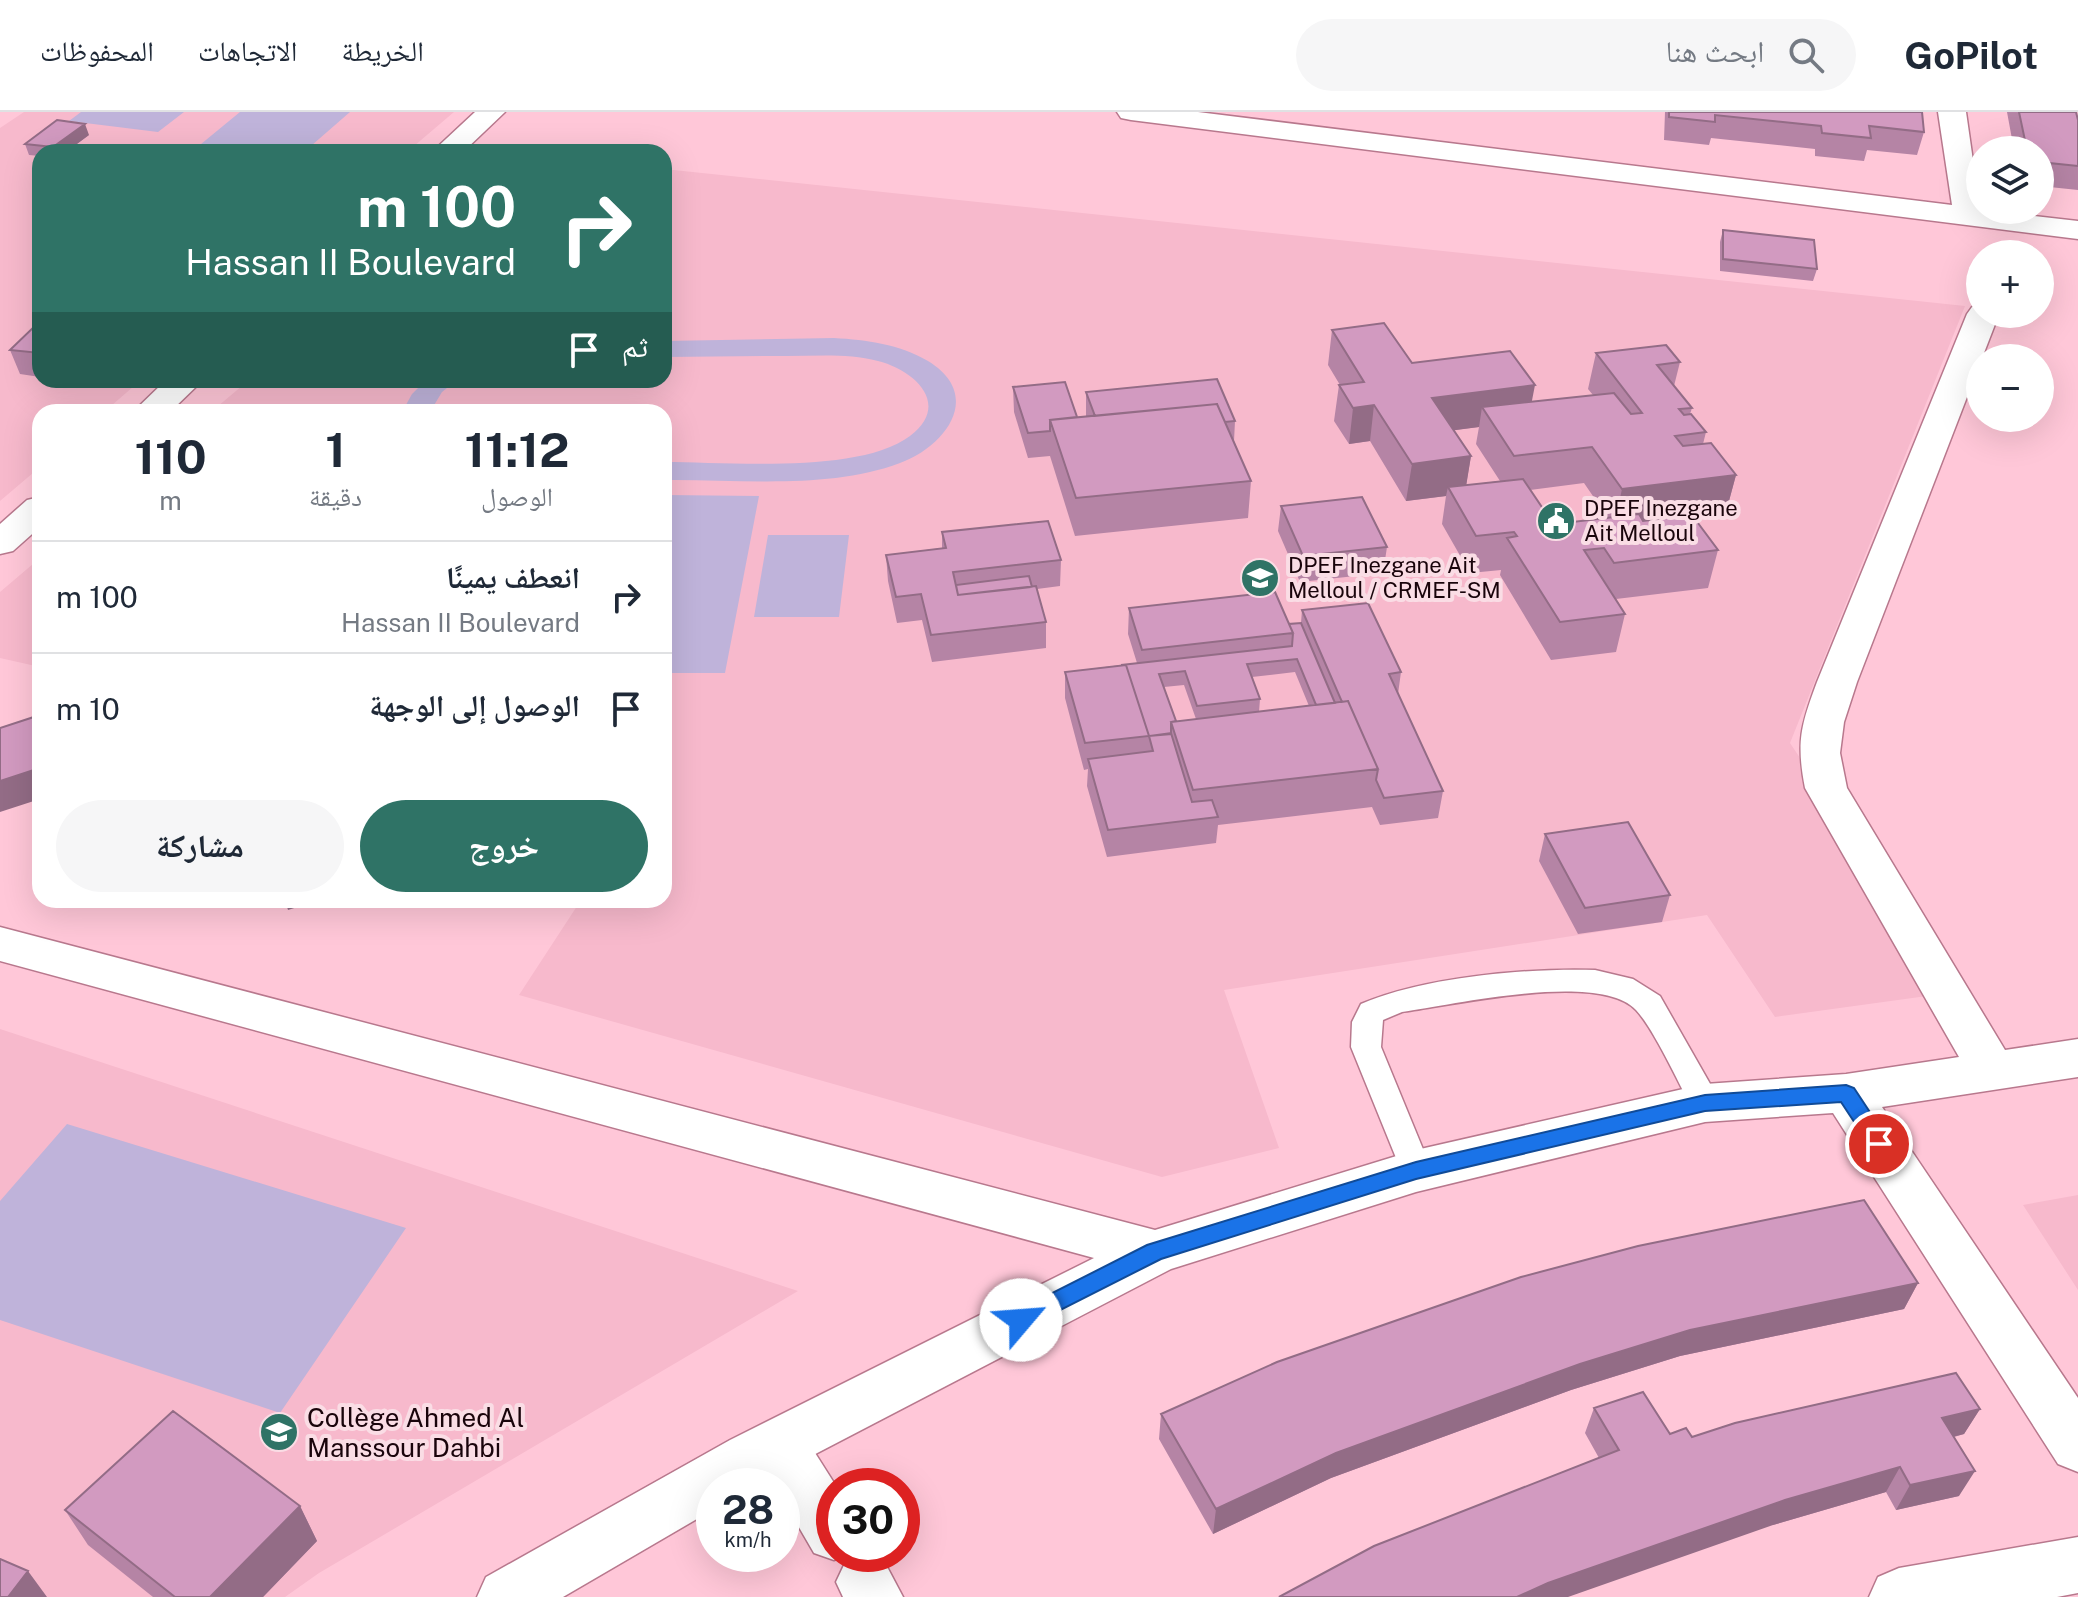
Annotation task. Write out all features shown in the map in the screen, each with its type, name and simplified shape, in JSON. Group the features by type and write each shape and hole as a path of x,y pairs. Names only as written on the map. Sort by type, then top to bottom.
{"street":[{"path":"455,144 491,112"},
{"path":"1220,112 1411,135 1497,151 1966,207"},
{"path":"1952,112 1966,183"},
{"path":"1145,113 1411,135"},
{"path":"2054,217 2078,217"},
{"path":"2053,224 2078,230"},
{"path":"1977,328 1837,682 1823,722 1819,753 1826,788 1858,847 1993,1072"},
{"path":"159,404 177,388"},
{"path":"0,543 32,515"},
{"path":"0,944 1155,1252"},
{"path":"507,1597 779,1443 1155,1252 1416,1171 1705,1103 1846,1093 2078,1058"},
{"path":"1846,1093 2078,1446"},
{"path":"779,1443 816,1504"},
{"path":"1899,1597 2078,1565"}],"lane":[{"path":"1416,1171 1366,1047 1367,1022 1372,1012 1397,1001 1570,981 1621,985 1649,1004 1705,1103"}],"shaded area":[{"path":"24,112 454,112 416,144 32,144 32,388 132,388 113,404 32,404 32,474 0,501 0,128"},
{"path":"81,112 184,112 158,132 69,121"},
{"path":"240,112 350,112 313,144 201,144"},
{"name":"DPEF Inezgane Ait Melloul / CRMEF-SM","path":"672,170 1965,306 1790,743 1956,992 1775,1017 1707,915 1224,990 1279,1148 1162,1177 519,995 576,908 672,908 672,404 220,404 240,388 672,388"},
{"path":"834,338 894,347 928,361 945,374 954,389 956,404 944,432 932,445 900,463 873,471 814,480 672,480 672,462 757,464 827,461 888,448 910,436 922,424 928,412 928,401 915,380 878,361 832,356 672,357 672,341"},
{"path":"418,388 447,388 435,404 406,404"},
{"path":"672,495 759,496 725,673 672,673"},
{"path":"768,535 849,535 839,617 754,617"},
{"path":"32,565 32,665 0,658 0,592"},
{"name":"Collège Ahmed Al Manssour Dahbi","path":"0,1029 798,1291 319,1573 285,1597 0,1597"},
{"path":"67,1124 406,1228 280,1413 0,1320 0,1201"},
{"path":"2078,1195 2078,1290 2023,1205"}],"building":[{"path":"1669,112 1922,112 1924,132 1869,126 1871,138 1822,133 1821,126 1715,115 1715,122 1669,117"},
{"path":"2019,112 2076,112 2078,166 2054,163 2054,136 2024,136"},
{"path":"57,120 85,124 57,144 25,144"},
{"path":"1723,230 1814,240 1817,269 1723,259"},
{"path":"1384,323 1412,363 1510,351 1535,385 1432,398 1471,456 1412,464 1374,405 1353,408 1339,385 1364,382 1332,330"},
{"path":"32,329 32,352 10,350"},
{"path":"1666,345 1680,362 1657,365 1692,408 1679,409 1684,415 1691,414 1706,432 1675,436 1683,446 1711,443 1736,475 1622,489 1592,447 1514,456 1482,407 1614,393 1631,414 1642,413 1596,353"},
{"path":"1217,379 1235,421 1225,422 1217,404 1095,416 1086,392"},
{"path":"1065,382 1077,417 1050,420 1050,431 1028,433 1013,387"},
{"path":"1217,404 1251,481 1076,498 1050,420"},
{"path":"1523,479 1556,528 1567,527 1564,523 1639,514 1643,521 1692,515 1718,550 1614,563 1604,548 1584,550 1625,614 1560,622 1507,538 1517,536 1514,532 1476,536 1448,487"},
{"path":"1362,497 1387,547 1303,556 1281,506"},
{"path":"1048,521 1061,560 953,572 958,595 1036,586 1046,622 931,635 921,594 896,597 886,555 946,548 942,532"},
{"path":"1029,576 1032,587 958,595 956,585"},
{"path":"1275,592 1293,633 1142,650 1129,608"},
{"path":"1368,603 1401,672 1389,674 1443,791 1384,798 1376,780 1378,769 1348,701 1342,702 1302,610"},
{"path":"1301,623 1335,703 1316,705 1297,659 1247,664 1260,699 1197,706 1185,671 1159,674 1176,721 1171,722 1171,734 1149,736 1126,665 1121,665 1292,646 1293,633 1289,624"},
{"path":"1126,665 1149,736 1085,743 1065,672"},
{"path":"1348,701 1378,769 1193,790 1171,722"},
{"path":"32,718 32,771 0,781 0,728"},
{"path":"1171,733 1192,802 1212,800 1218,817 1108,830 1088,759 1153,751 1149,736"},
{"path":"1628,822 1670,895 1585,908 1545,834"},
{"path":"1864,1200 1918,1283 1690,1330 1580,1364 1336,1453 1216,1509 1161,1414 1277,1362 1521,1277 1638,1246"},
{"path":"1956,1373 1980,1409 1942,1418 1975,1471 1910,1485 1900,1467 1785,1500 1548,1583 1517,1597 1279,1597 1374,1546 1619,1450 1594,1408 1643,1392 1670,1434 1686,1428 1692,1437 1735,1423"},
{"path":"173,1411 300,1506 210,1597 175,1597 65,1510"},
{"path":"0,1559 28,1571 8,1597 0,1597"}],"place":[{"name":"DPEF Inezgane Ait Melloul","path":"1556,521"},
{"name":"DPEF Inezgane Ait Melloul / CRMEF-SM","path":"1260,578"},
{"name":"Collège Ahmed Al Manssour Dahbi","path":"279,1432"}],"route":[{"path":"1021,1320 1155,1252 1416,1171 1705,1103 1846,1093 1879,1144"}]}
